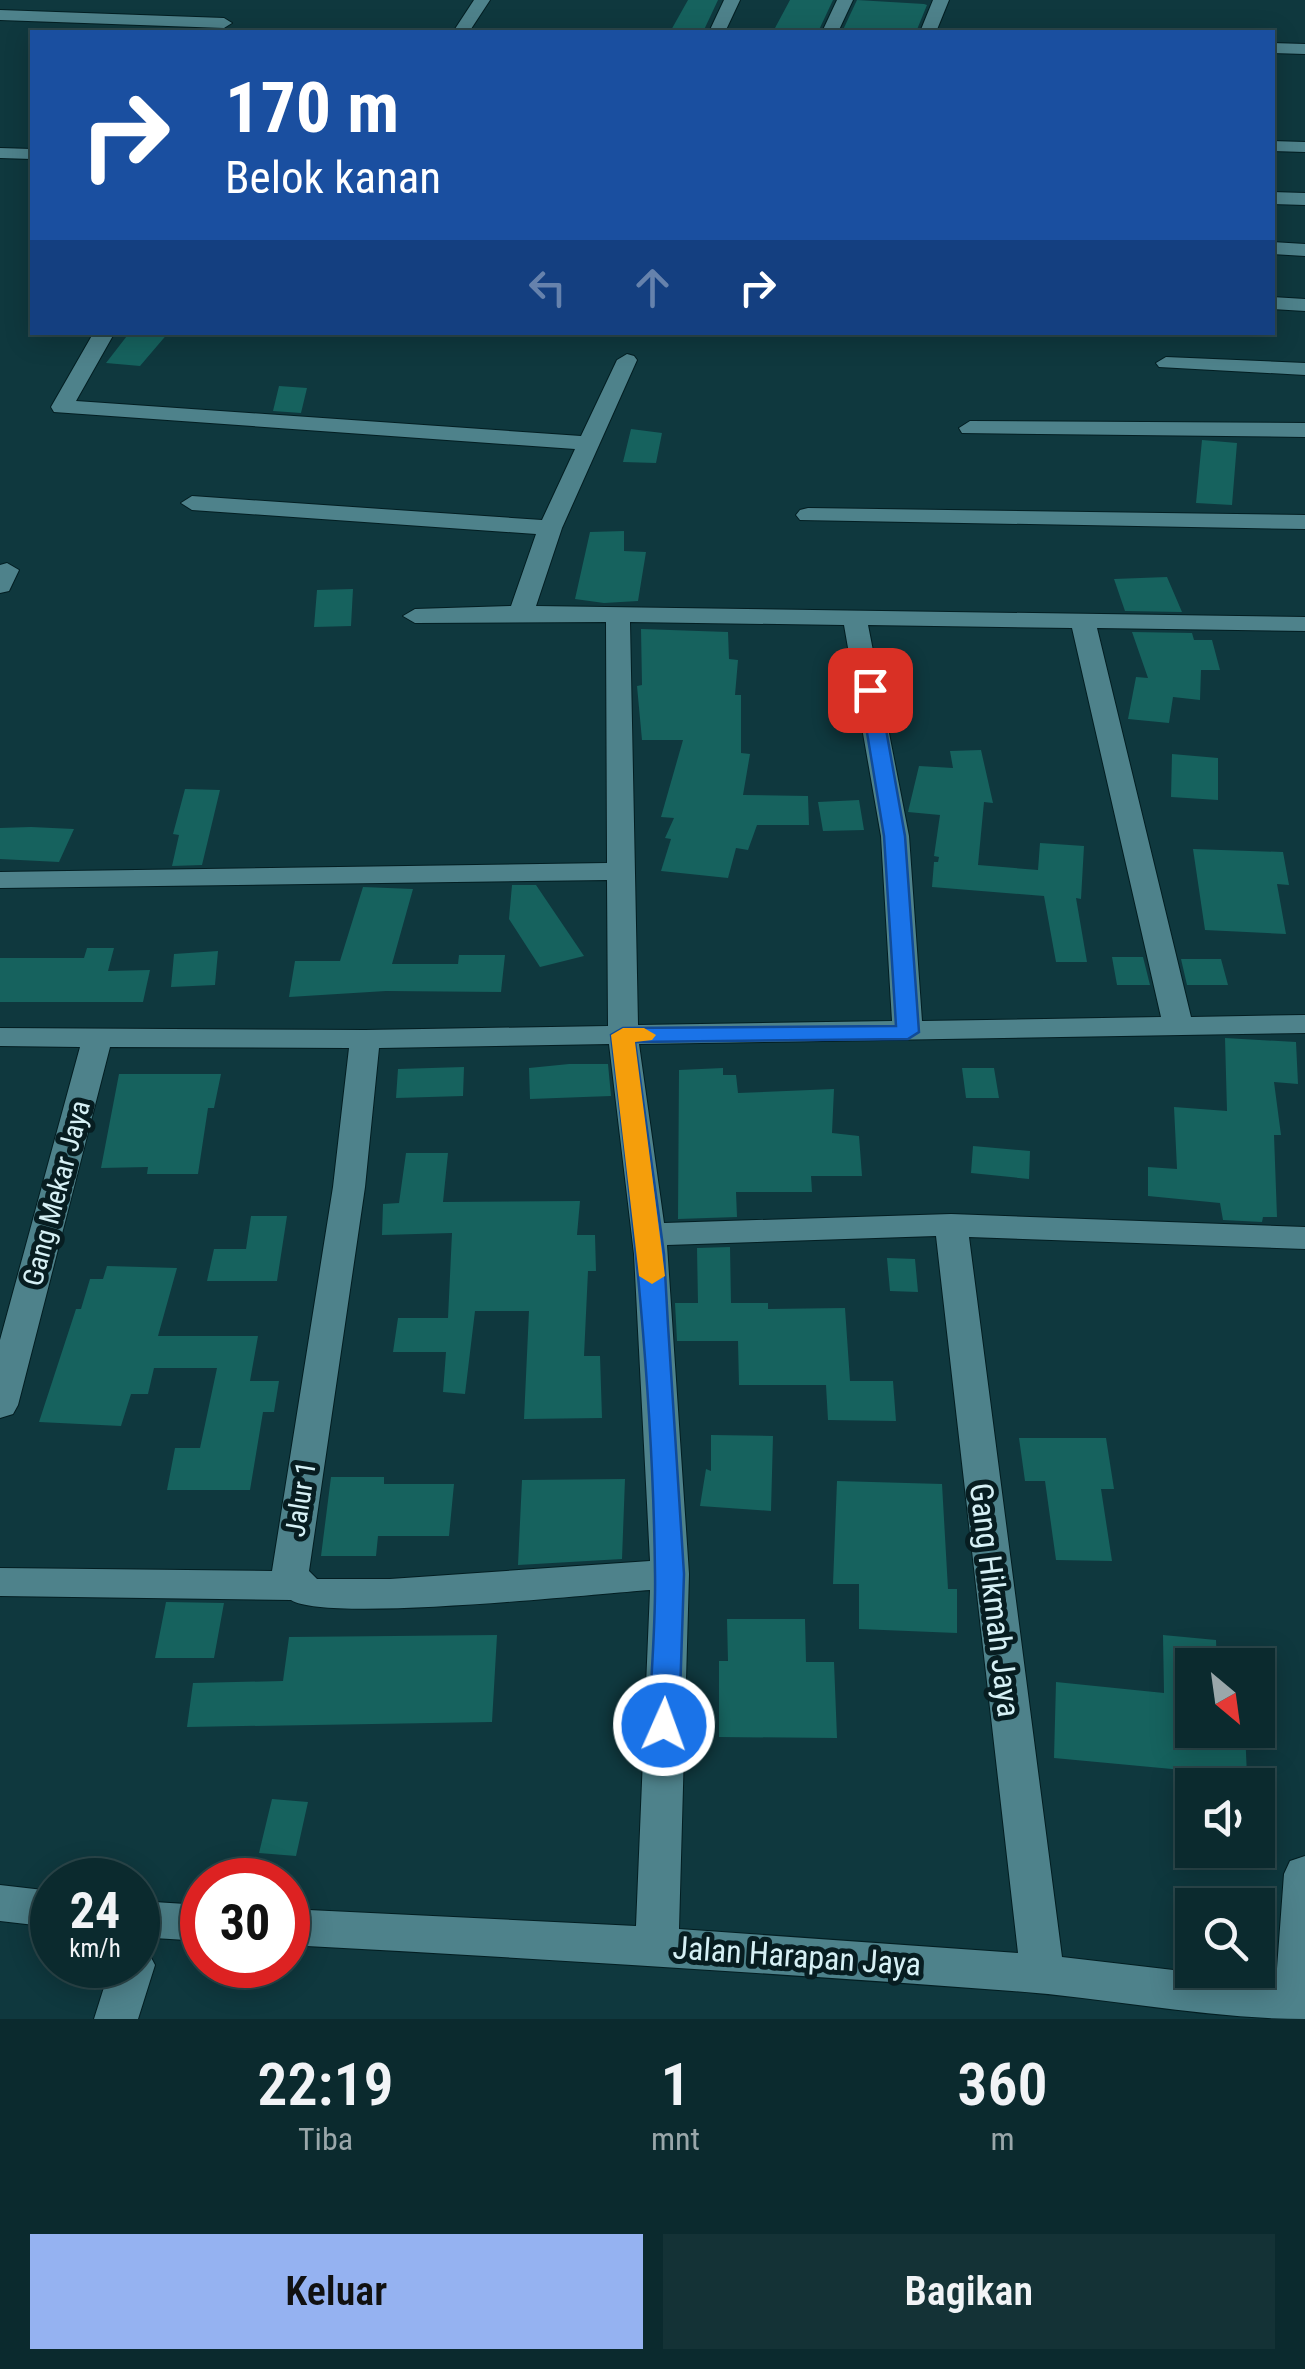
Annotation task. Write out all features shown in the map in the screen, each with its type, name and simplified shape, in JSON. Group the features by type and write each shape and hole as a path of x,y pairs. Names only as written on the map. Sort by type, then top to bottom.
{"street":[{"path":"462,30 482,0"},
{"path":"718,30 732,0"},
{"path":"831,30 846,0"},
{"path":"929,30 941,0"},
{"path":"0,15 225,22"},
{"path":"1275,48 1305,49"},
{"path":"1275,146 1305,147"},
{"path":"0,153 30,154"},
{"path":"1275,198 1305,199"},
{"path":"1275,248 1305,250"},
{"path":"1275,303 1305,305"},
{"path":"104,335 62,407 590,443"},
{"path":"521,613 550,528 627,360"},
{"path":"1166,362 1305,368"},
{"path":"970,428 1015,422 1305,430"},
{"path":"192,503 550,528"},
{"path":"808,515 1305,522"},
{"path":"415,616 521,613 1305,624"},
{"path":"618,617 623,1035 648,1235 670,1574 657,1946"},
{"path":"855,620 895,836 908,1032"},
{"path":"1084,623 1178,1026"},
{"path":"0,880 620,871"},
{"path":"0,1037 365,1039 1305,1024"},
{"name":"Gang Mekar Jaya","path":"0,1405 97,1038"},
{"name":"Jalur 1","path":"299,1586 290,1574 291,1559 349,1188 365,1039"},
{"path":"648,1235 951,1226 1305,1238"},
{"name":"Gang Hikmah Jaya","path":"951,1226 1042,1974"},
{"path":"0,1582 299,1586 308,1594 390,1594 670,1574"},
{"path":"1299,2009 1305,1874"},
{"path":"0,1903 30,1906"},
{"name":"Jalan Harapan Jaya","path":"310,1929 657,1946 1042,1974 1299,2009"},
{"path":"116,2019 126,1988"}],"building":[{"path":"688,0 718,0 704,30 671,30"},
{"path":"790,0 833,0 819,30 775,28"},
{"path":"857,0 927,5 917,30 843,30"},
{"path":"128,335 166,335 140,366 106,363"},
{"path":"279,386 307,388 301,413 273,411"},
{"path":"631,429 662,433 656,463 623,462"},
{"path":"1202,440 1237,443 1232,505 1196,503"},
{"path":"624,531 624,551 646,552 638,601 604,603 575,599 590,532"},
{"path":"1167,577 1182,612 1125,611 1114,579"},
{"path":"353,589 351,626 314,627 317,590"},
{"path":"641,629 728,632 729,659 738,660 735,695 741,695 741,753 750,754 743,795 808,796 809,825 757,825 748,850 736,848 728,878 661,871 671,839 665,838 674,818 661,817 683,740 642,740 637,686 642,685"},
{"path":"1132,632 1192,633 1194,640 1212,640 1220,670 1201,670 1200,700 1173,697 1169,723 1128,719 1136,677 1148,678"},
{"path":"981,750 993,803 984,802 978,865 1038,870 1040,843 1084,846 1081,899 1076,898 1087,962 1056,962 1044,896 932,887 934,862 939,857 934,856 940,815 908,812 919,766 953,768 950,751"},
{"path":"1172,754 1218,758 1218,800 1171,797"},
{"path":"185,789 220,790 202,865 172,866 179,835 173,834"},
{"path":"859,800 864,830 823,831 818,802"},
{"path":"0,828 74,829 59,862 0,859"},
{"path":"1193,849 1283,852 1289,885 1277,884 1286,934 1205,930"},
{"path":"512,885 536,885 584,956 540,967 509,919"},
{"path":"363,887 413,889 392,964 458,964 459,955 505,955 501,992 386,991 289,997 295,961 340,961"},
{"path":"87,948 114,948 108,971 150,970 143,1002 0,1002 0,958 84,958"},
{"path":"218,951 215,985 171,987 174,954"},
{"path":"1112,957 1143,957 1150,985 1117,985"},
{"path":"1181,959 1221,959 1228,985 1187,985"},
{"path":"1225,1038 1296,1042 1298,1084 1274,1082 1281,1135 1274,1135 1277,1217 1263,1217 1262,1222 1223,1220 1220,1203 1148,1196 1148,1167 1177,1169 1174,1107 1227,1111"},
{"path":"608,1064 611,1096 530,1099 529,1068"},
{"path":"464,1067 463,1096 396,1098 398,1069"},
{"path":"723,1068 723,1075 736,1075 738,1093 834,1089 832,1133 859,1136 862,1176 811,1176 812,1192 736,1192 737,1217 678,1219 679,1070"},
{"path":"962,1068 994,1068 999,1098 966,1098"},
{"path":"119,1074 221,1074 214,1108 208,1108 198,1174 147,1174 148,1167 101,1168"},
{"path":"973,1146 1030,1151 1029,1179 971,1173"},
{"path":"406,1153 448,1153 443,1202 580,1201 577,1235 595,1235 596,1271 588,1271 584,1356 600,1356 602,1418 524,1419 529,1311 475,1311 465,1394 443,1392 446,1352 393,1352 398,1318 448,1318 452,1233 382,1235 383,1204 399,1203"},
{"path":"251,1216 287,1216 277,1281 207,1281 214,1249 246,1249"},
{"path":"730,1247 731,1303 768,1303 768,1309 845,1308 850,1381 893,1381 896,1421 828,1420 826,1385 739,1385 738,1341 677,1341 675,1303 698,1303 697,1248"},
{"path":"887,1258 915,1259 918,1292 890,1291"},
{"path":"107,1266 177,1268 158,1336 258,1336 250,1381 279,1381 274,1412 263,1412 250,1490 167,1490 175,1448 200,1448 217,1368 154,1368 148,1394 131,1394 121,1426 39,1422 76,1309 81,1309 90,1279 103,1279"},
{"path":"711,1435 773,1436 771,1511 700,1506 706,1469 711,1471"},
{"path":"1019,1438 1106,1438 1114,1489 1101,1489 1112,1561 1056,1560 1045,1481 1025,1481"},
{"path":"331,1477 384,1477 384,1484 454,1484 449,1536 378,1536 376,1556 321,1556"},
{"path":"625,1479 622,1559 518,1565 522,1480"},
{"path":"837,1481 942,1484 948,1589 957,1589 957,1633 859,1629 859,1584 833,1584"},
{"path":"166,1602 224,1603 214,1658 155,1658"},
{"path":"727,1619 805,1619 806,1662 834,1662 837,1738 719,1737 719,1661 728,1661"},
{"path":"497,1635 492,1722 187,1727 193,1683 283,1681 289,1637"},
{"path":"1163,1635 1216,1640 1216,1648 1175,1648 1175,1748 1246,1748 1247,1768 1175,1769 1054,1758 1056,1682 1164,1693"},
{"path":"272,1799 308,1802 296,1856 259,1853"}],"slow traffic":[{"path":"644,1035 623,1035 652,1276"}],"route":[{"path":"664,1725 670,1574 651,1254 623,1035 908,1032 895,836 870,690"}]}
